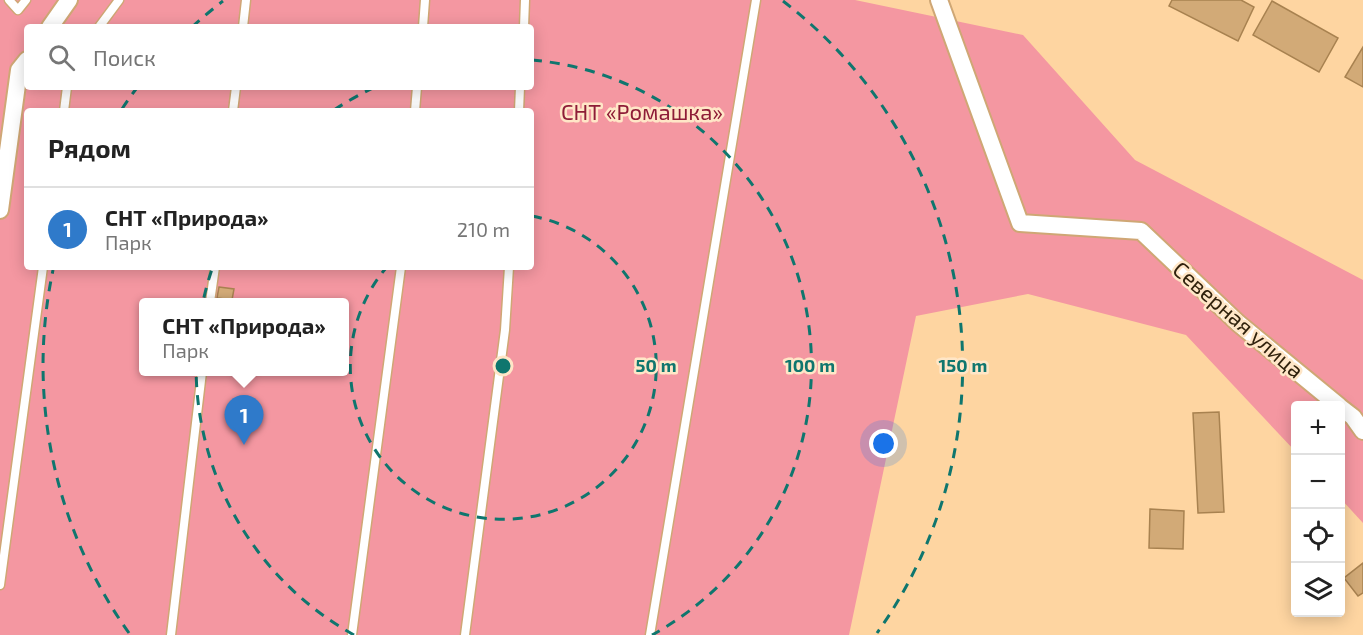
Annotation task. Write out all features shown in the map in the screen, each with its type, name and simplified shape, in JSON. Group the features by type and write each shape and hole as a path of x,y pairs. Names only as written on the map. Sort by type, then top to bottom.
{"street":[{"path":"52,24 69,0"},
{"name":"Северная улица","path":"939,0 1020,223 1141,231 1238,323 1334,401"},
{"path":"0,210 19,70 24,64"},
{"name":"Северная улица","path":"1345,410 1363,431"}],"lane":[{"path":"9,0 18,10 26,0"},
{"path":"101,24 119,0"},
{"path":"243,24 246,0"},
{"path":"423,24 425,0"},
{"path":"524,24 525,0"},
{"path":"650,635 756,0"},
{"path":"64,108 67,90"},
{"path":"233,108 236,90"},
{"path":"415,108 417,90"},
{"path":"519,108 520,90"},
{"path":"0,585 43,270"},
{"path":"211,298 215,270"},
{"path":"352,635 401,270"},
{"path":"465,635 505,330 509,270"},
{"path":"171,635 202,376"}],"green space":[{"name":"СНТ «Ромашка»","path":"0,0 855,0 1023,35 1135,160 1363,280 1363,523 1345,503 1345,401 1291,401 1291,447 1186,335 1028,294 916,316 849,635 0,635"}],"building":[{"path":"1172,0 1241,0 1254,7 1238,41 1169,6"},
{"path":"1272,1 1338,38 1319,72 1253,35"},
{"path":"1363,47 1363,87 1345,77"},
{"path":"219,287 234,289 232,298 217,298"},
{"path":"1219,412 1224,512 1198,513 1193,413"},
{"path":"1150,509 1184,511 1183,549 1149,548"},
{"path":"1363,563 1363,593 1358,596 1345,577"}],"place":[{"name":"СНТ «Природа»","path":"244,445"}]}
